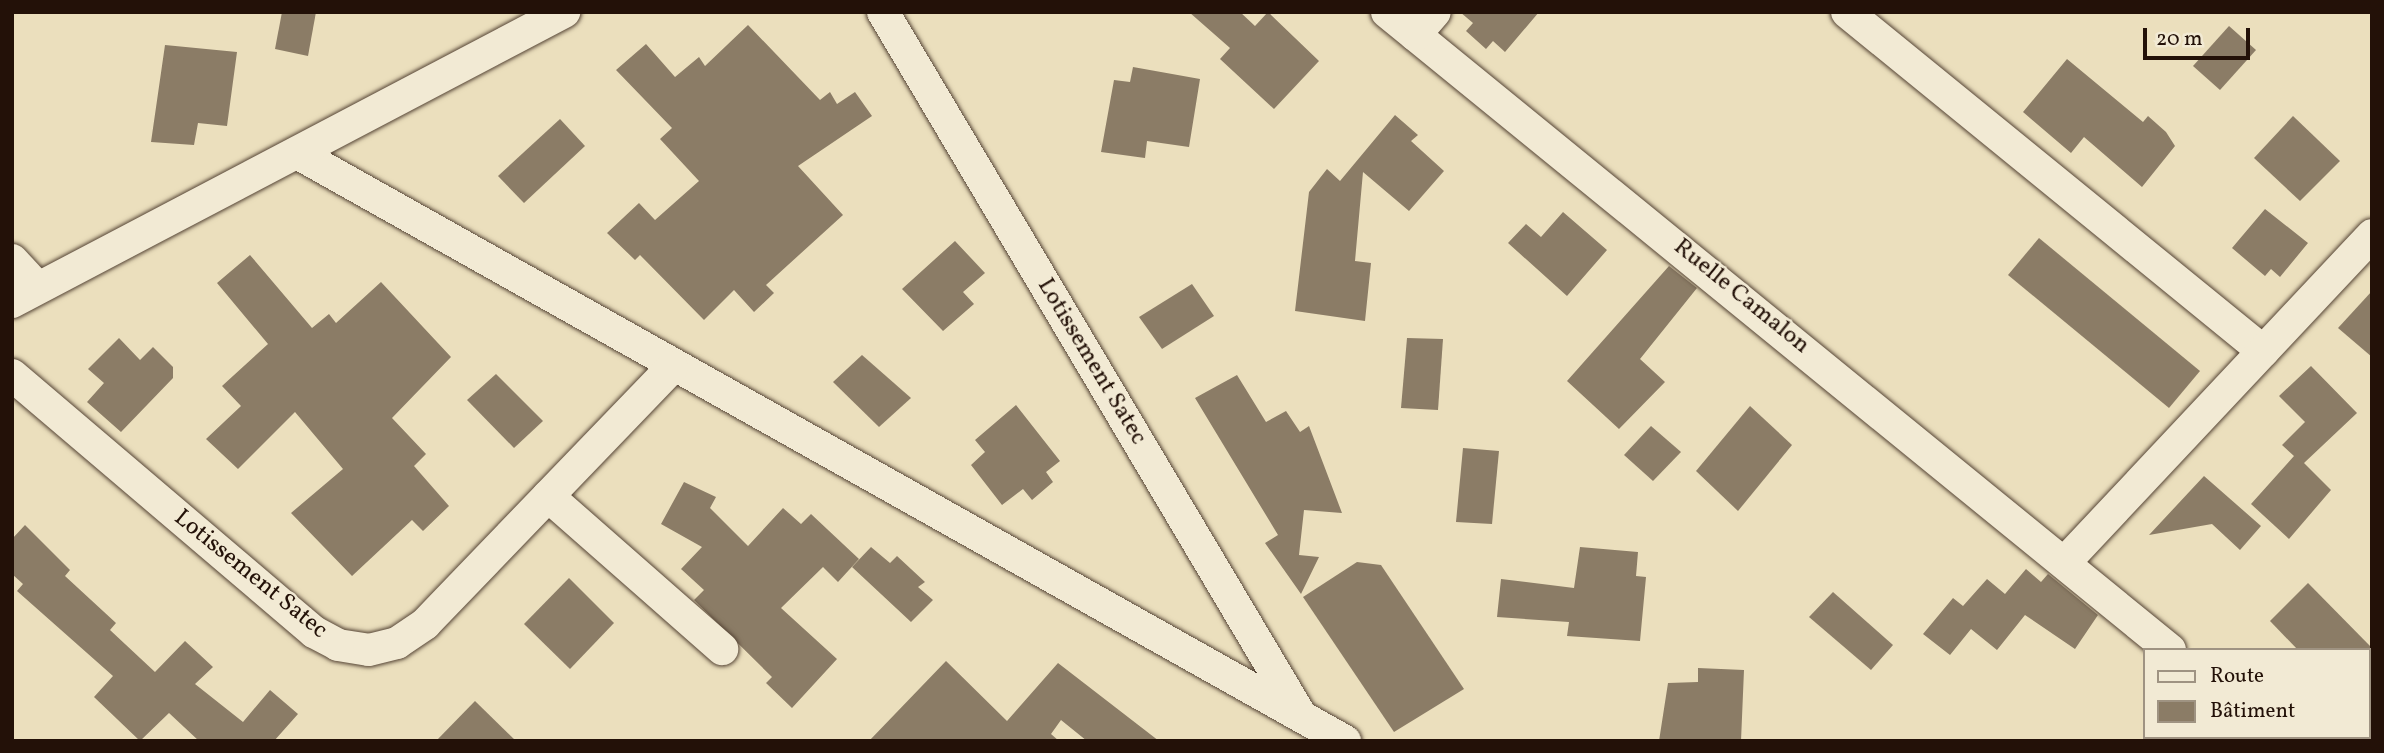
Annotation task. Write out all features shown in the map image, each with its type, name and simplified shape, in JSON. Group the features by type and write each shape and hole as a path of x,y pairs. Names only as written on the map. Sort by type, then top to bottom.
{"street":[{"path":"12,260 24,294 564,12"},
{"name":"Lotissement Satec","path":"883,12 1299,713"},
{"name":"Ruelle Camalon","path":"1387,12 1425,24 2067,559 2168,648"},
{"path":"1847,12 2263,351"},
{"name":"Lotissement Satec","path":"297,153 672,367 1299,713 1345,741"},
{"path":"2067,559 2372,235"},
{"name":"Lotissement Satec","path":"12,375 314,632 338,645 378,648 425,624 672,367"},
{"path":"548,496 722,649"}],"building":[{"path":"282,12 316,12 308,56 275,49"},
{"path":"1189,12 1240,12 1255,26 1268,12 1319,61 1274,109 1220,59 1230,48"},
{"path":"1460,12 1539,12 1505,52 1493,41 1486,49 1466,31 1473,23"},
{"path":"748,25 820,100 830,92 837,104 855,92 872,116 798,166 843,215 766,285 774,293 754,312 734,290 704,320 640,255 635,260 607,233 639,203 655,220 699,181 660,139 672,128 616,70 646,44 675,77 699,57 705,66"},
{"path":"2229,26 2256,50 2220,90 2193,66"},
{"path":"165,45 237,52 227,126 198,123 194,145 151,142"},
{"path":"2067,59 2143,122 2148,116 2166,132 2175,146 2142,187 2084,137 2071,153 2023,112"},
{"path":"1133,67 1200,79 1189,147 1147,141 1145,158 1101,152 1114,80 1130,82"},
{"path":"1395,115 1418,135 1411,141 1444,171 1409,211 1363,172 1355,261 1371,263 1365,321 1295,311 1309,192 1327,169 1340,181"},
{"path":"2293,116 2340,161 2300,201 2254,158"},
{"path":"560,119 585,146 524,203 498,176"},
{"path":"2265,209 2308,243 2280,277 2271,269 2265,276 2232,248"},
{"path":"1563,212 1607,250 1567,296 1508,243 1526,224 1541,237"},
{"path":"2039,238 2200,371 2169,408 2008,275"},
{"path":"955,241 985,273 963,292 974,304 943,331 902,289"},
{"path":"250,255 312,328 329,314 336,323 381,282 451,357 392,418 426,454 414,466 449,506 423,531 412,520 352,576 291,513 343,469 295,412 238,469 206,439 241,406 222,386 268,344 217,283"},
{"path":"1669,266 1697,288 1640,359 1665,382 1619,429 1567,381"},
{"path":"1192,284 1214,316 1162,349 1139,317"},
{"path":"2372,291 2372,357 2338,328"},
{"path":"119,338 140,360 153,347 173,367 173,378 121,432 87,402 104,383 88,369"},
{"path":"1407,338 1443,339 1438,410 1401,408"},
{"path":"862,355 911,398 879,427 833,382"},
{"path":"2311,366 2357,413 2304,463 2331,490 2289,539 2251,504 2294,456 2282,445 2305,422 2279,396"},
{"path":"496,374 543,421 514,448 467,400"},
{"path":"1237,375 1266,422 1286,411 1300,432 1309,426 1342,513 1304,510 1299,555 1319,557 1301,594 1265,543 1278,535 1195,398"},
{"path":"1016,405 1060,461 1046,472 1053,482 1032,500 1023,489 1002,505 971,465 985,452 975,440"},
{"path":"1750,406 1792,445 1738,511 1696,471"},
{"path":"1651,426 1681,452 1653,481 1624,455"},
{"path":"1463,448 1499,451 1492,524 1456,522"},
{"path":"2204,476 2261,526 2240,550 2212,524 2149,535"},
{"path":"684,482 716,497 710,508 748,546 783,508 801,524 811,514 859,559 838,582 823,567 781,608 837,659 792,708 766,683 772,677 694,600 704,590 681,569 702,547 661,524"},
{"path":"25,525 70,570 65,576 116,623 110,630 155,672 185,641 213,667 195,684 243,722 270,690 298,714 274,741 199,741 169,713 140,741 94,697 113,676 17,591 23,584 12,574 12,539"},
{"path":"871,547 890,563 897,556 925,582 918,587 933,600 911,622 852,567"},
{"path":"1580,547 1638,552 1636,576 1646,577 1640,641 1567,636 1569,622 1497,617 1501,579 1574,588"},
{"path":"1357,562 1381,565 1464,689 1394,732 1303,597"},
{"path":"2026,569 2041,582 2048,574 2098,615 2075,649 2025,615 1997,650 1971,629 1950,655 1923,634 1953,598 1963,606 1987,579 2005,594"},
{"path":"569,578 614,623 570,669 524,624"},
{"path":"2308,583 2372,650 2296,648 2270,621"},
{"path":"1833,592 1893,645 1871,670 1809,617"},
{"path":"946,661 1007,721 1058,663 1159,741 1087,741 1061,720 1051,734 1059,741 869,741"},
{"path":"1698,668 1744,670 1741,741 1659,741 1668,683 1698,682"},
{"path":"475,701 516,741 436,741"}]}
